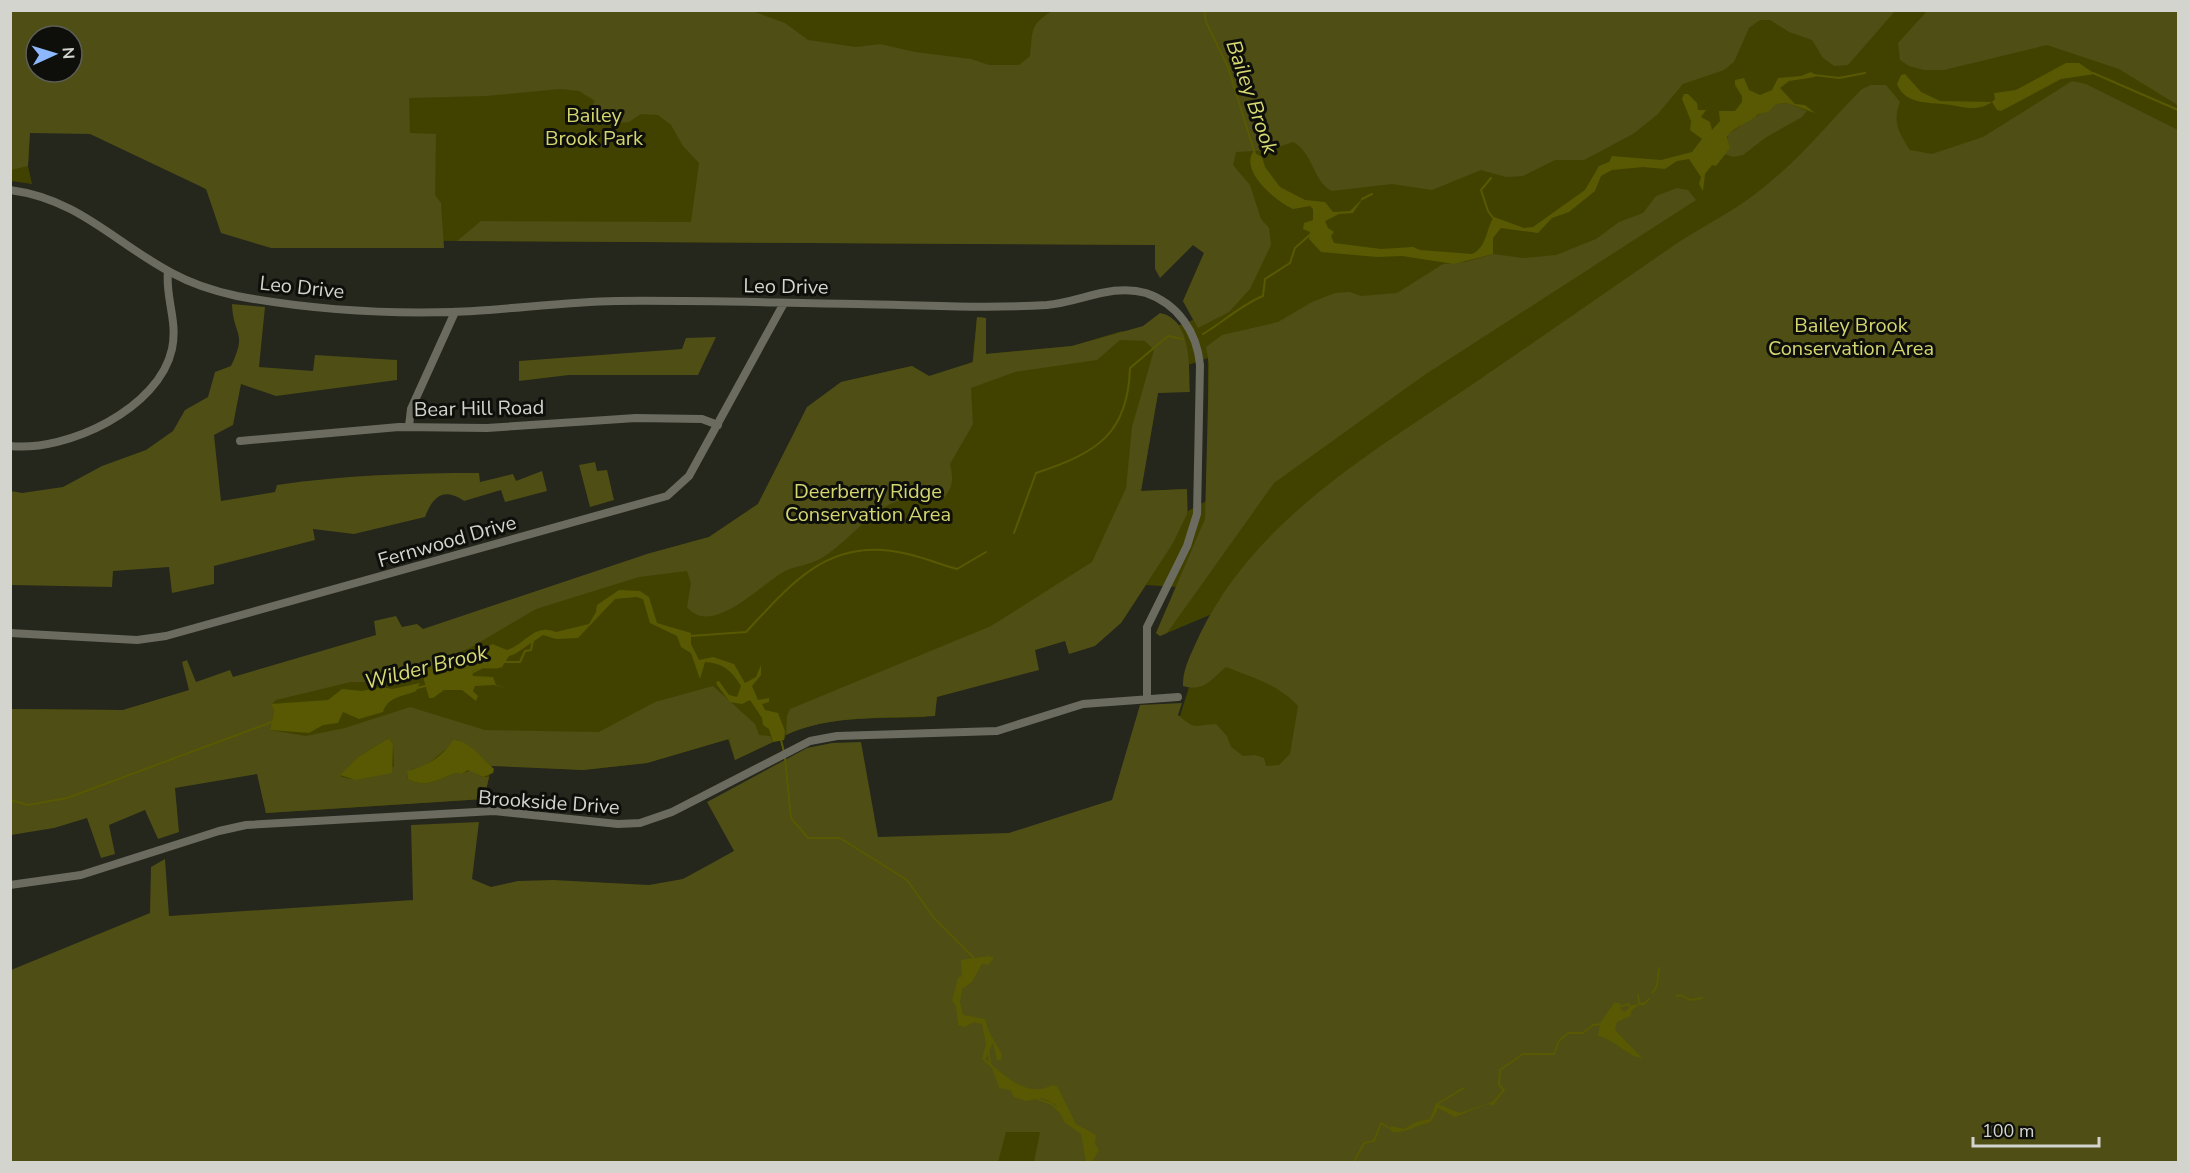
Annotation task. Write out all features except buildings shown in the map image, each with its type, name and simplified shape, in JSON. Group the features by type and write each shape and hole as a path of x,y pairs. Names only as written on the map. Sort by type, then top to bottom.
{"street":[{"name":"Leo Drive","path":"10,190 39,195 67,205 168,271 208,288 258,299 352,309 455,312 615,301 1039,305 1116,290 1130,290 1153,296 1179,314 1192,334 1200,357 1199,504 1192,536 1147,627 1147,698"},
{"path":"10,446 28,447 58,442 113,418 144,398 159,380 172,351 175,329 168,271"},
{"name":"Fernwood Drive","path":"10,633 136,640 166,636 663,497 676,491 686,480 784,303"},
{"path":"409,426 411,409 455,312"},
{"name":"Bear Hill Road","path":"240,441 409,426 487,428 645,418 702,419 718,425"},
{"name":"Brookside Drive","path":"10,885 81,875 219,831 255,825 494,812 618,824 640,822 672,812 810,741 837,736 997,731 1075,705 1178,697"}],"green space":[{"path":"11,10 752,11 785,23 808,40 856,47 880,44 915,52 971,59 989,65 1019,65 1030,56 1033,29 1039,20 1052,11 1895,11 1848,65 1834,66 1823,58 1812,40 1789,32 1770,20 1760,20 1749,28 1734,62 1724,70 1683,84 1657,115 1633,134 1584,160 1555,160 1523,176 1506,177 1481,170 1432,190 1392,184 1332,191 1320,181 1305,153 1293,142 1269,150 1236,152 1233,165 1250,185 1261,219 1269,228 1271,245 1250,289 1229,312 1198,328 1183,301 1204,253 1193,245 1160,278 1155,269 1155,245 457,241 481,221 691,222 699,163 683,146 671,125 658,115 641,114 629,122 581,126 595,101 579,91 560,89 486,96 409,98 410,133 436,134 435,195 441,203 444,248 271,248 221,233 206,189 90,134 30,133 28,166 11,170"},
{"path":"1928,10 2178,11 2178,108 2176,104 2119,69 2047,45 1944,70 1924,70 1909,66 1900,60 1898,43"},
{"path":"11,11 2178,11 2178,678 1279,620 1412,1162 149,1162 518,881 648,886 685,878 734,851 727,921 1157,789 1212,614 1160,636 1156,633 1176,587 1146,585 1121,623 923,685 926,717 854,719 819,724 786,735 784,740 773,742 735,760 728,739 647,763 583,770 492,765 484,799 266,813 249,731 11,709 123,710 402,628 411,652 647,554 709,537 758,504 789,443 841,382 912,366 944,385 970,387 977,317 986,318 986,354 1072,346 1122,331 1131,340 1139,340 1193,320 1183,301 1204,253 1193,245 281,240 92,113 31,105 28,166 32,184 11,181","holes":["1208,358 1208,500 1188,511 1187,489 1141,491 1158,393 1185,391 1185,366"]},
{"name":"Bailey Brook Conservation Area","path":"2072,81 2086,84 2178,130 2178,1162 1034,1162 1040,1132 1006,1132 998,1162 11,1162 11,970 150,913 151,867 165,859 169,916 413,900 411,825 479,822 472,879 491,887 518,881 553,880 649,885 683,879 734,851 707,802 807,748 832,743 861,742 878,837 1009,833 1112,800 1140,705 1182,703 1178,715 1189,723 1196,726 1216,724 1227,736 1231,747 1243,756 1255,755 1264,758 1266,766 1279,765 1290,754 1298,706 1291,699 1265,682 1226,667 1212,680 1197,687 1183,686 1184,673 1200,634 1224,593 1252,556 1319,492 1395,436 1679,242 1754,195 1790,164 1862,89 1871,85 1886,85 1900,102 1897,116 1898,127 1910,150 1932,154 1983,137"},
{"path":"1787,103 1807,111 1802,117 1765,138 1743,155 1734,157 1724,154 1728,151 1728,134 1775,104"},
{"path":"1677,188 1688,190 1696,200 1423,376 1274,483 1167,633 1160,636 1156,633 1205,519 1209,364 1206,347 1222,335 1278,322 1312,302 1335,293 1350,292 1361,296 1397,293 1443,264 1465,262 1493,254 1523,258 1556,255 1596,239 1619,222 1643,213 1656,196"},
{"path":"232,304 265,307 259,367 313,371 315,355 397,360 397,380 276,396 241,384 233,425 214,435 221,501 275,492 277,485 403,474 479,473 480,482 513,474 516,481 542,471 547,491 505,502 501,490 464,501 445,494 436,499 425,517 354,534 313,529 315,540 214,566 214,584 172,593 169,567 113,571 112,587 11,585 11,491 22,493 63,487 102,466 146,450 173,431 185,410 208,397 215,372 231,366 239,339"},
{"name":"Deerberry Ridge Conservation Area","path":"1160,313 1170,317 1178,324 1187,345 1190,392 1158,393 1141,491 1187,489 1187,514 1173,543 1121,623 1095,646 1069,654 1065,641 1035,650 1039,670 937,697 935,716 840,721 803,728 786,735 787,716 790,709 991,626 1092,562 1126,488 1132,427 1154,350 1145,341 1120,340 1097,360 1015,372 971,388 973,424 950,464 952,484 941,501 921,498 903,499 888,505 820,559 785,571 723,613 709,616 697,615 687,607 691,583 687,571 639,577 536,609 470,648 381,682 351,682 276,700 271,705 274,711 270,730 306,736 345,728 410,707 485,730 599,732 655,702 713,686 755,724 759,735 770,736 773,742 735,760 729,739 647,763 583,770 491,766 475,751 457,740 423,768 412,769 407,775 408,779 426,783 471,770 482,777 489,777 484,799 266,813 257,774 175,788 179,832 158,839 145,810 109,825 115,854 101,858 87,818 54,828 11,835 10,709 123,710 189,690 182,662 187,660 196,682 230,670 233,677 376,635 374,621 396,616 402,627 417,624 423,629 647,554 709,537 758,504 807,407 841,382 912,366 929,376 973,362 977,317 986,318 986,354 1072,346 1143,326","holes":["389,738 393,744 394,766 361,779 340,776 358,757"]},
{"path":"716,337 698,375 569,375 519,381 519,361 682,349 686,338"},
{"path":"595,462 597,471 607,470 614,500 590,507 579,465"}],"water":[{"path":"2066,63 2079,63 2095,74 2061,79 2001,111 1997,110 1992,102 1995,99 1994,93 2016,90"},
{"path":"1811,72 1816,75 1815,77 1789,81 1780,88 1795,104 1805,105 1815,113 1787,103 1776,104 1768,112 1758,114 1733,130 1727,137 1730,148 1716,166 1712,165 1705,174 1703,191 1699,184 1701,177 1689,159 1677,161 1665,169 1643,167 1612,170 1601,176 1595,191 1569,212 1552,218 1538,233 1501,228 1493,238 1493,254 1454,264 1402,256 1377,257 1321,252 1309,239 1310,232 1303,229 1304,223 1313,220 1313,209 1310,206 1293,209 1278,200 1256,177 1250,160 1253,152 1262,157 1265,167 1280,187 1305,200 1325,202 1333,212 1350,211 1363,198 1353,213 1339,214 1325,221 1328,228 1334,232 1331,236 1334,243 1381,249 1413,247 1420,250 1472,254 1481,247 1494,217 1524,228 1533,227 1585,190 1599,166 1609,162 1612,156 1661,160 1692,152 1702,139 1690,130 1691,121 1682,99 1684,94 1688,94 1697,103 1698,110 1706,110 1701,117 1710,122 1712,130 1720,121 1719,111 1735,111 1742,102 1742,96 1735,85 1735,80 1744,78 1749,90 1760,95 1772,90 1778,78 1801,76"},
{"path":"1905,74 1921,92 1940,101 1992,102 1982,107 1972,108 1920,102 1906,96 1897,84 1901,75"},
{"path":"619,590 640,591 649,597 657,623 691,633 691,644 699,660 713,657 734,664 745,683 756,677 761,665 761,675 752,686 758,700 769,698 769,702 762,704 765,710 778,713 785,731 784,740 773,742 769,729 763,725 762,718 750,700 742,704 730,702 716,682 719,681 729,695 737,697 741,686 726,669 717,664 705,662 700,679 691,653 681,647 677,636 650,623 643,599 636,597 615,599 578,638 556,639 543,635 509,656 502,667 479,668 472,671 473,676 493,677 496,685 509,689 494,685 475,686 473,691 478,696 476,701 462,690 444,690 433,698 429,698 423,666 440,659 452,667 471,659 492,644 507,650 542,630 556,632 589,624 597,605"},
{"path":"420,683 416,691 388,703 383,712 359,719 343,712 338,723 323,725 309,733 270,730 274,711 271,704 328,700 342,689 362,691 381,687 392,689"},
{"path":"389,738 393,744 392,773 356,780 340,775 358,757"},
{"path":"453,740 465,743 475,751 494,769 493,773 483,777 468,770 462,774 455,773 426,783 408,779 407,771 433,760 444,752"},
{"path":"988,956 994,958 988,965 982,964 972,982 962,989 960,1002 963,1015 985,1019 989,1032 1002,1054 1001,1060 997,1060 993,1043 985,1059 1008,1078 1025,1087 1043,1089 1052,1085 1057,1086 1076,1124 1096,1135 1095,1144 1099,1150 1092,1162 1086,1162 1081,1134 1065,1123 1055,1104 1042,1098 1026,1101 1014,1097 1010,1090 999,1088 992,1068 982,1059 986,1044 982,1024 974,1022 965,1027 958,1025 956,1006 952,1001 958,978 962,976 961,960"},
{"path":"1614,1003 1620,1003 1621,1010 1624,1012 1632,1005 1641,1004 1632,1010 1630,1016 1617,1022 1615,1030 1642,1058 1598,1036 1600,1023"},
{"path":"1504,1090 1493,1106 1488,1104 1455,1117 1438,1108 1429,1123 1405,1131 1391,1131 1391,1126 1404,1129 1416,1122 1430,1119 1436,1103 1459,1113 1493,1102"}],"waterway":[{"name":"Bailey Brook","path":"1204,10 1206,22 1228,67 1255,154"},
{"name":"Bailey Brook","path":"1814,75 1839,78 1865,73"},
{"name":"Bailey Brook","path":"2093,73 2178,110"},
{"path":"1491,178 1481,190 1488,211 1494,219"},
{"path":"1362,199 1372,194"},
{"path":"1203,334 1263,296 1265,279 1290,263 1295,248 1312,233"},
{"path":"1014,533 1036,473 1076,458 1105,438 1123,410 1128,391 1130,368 1168,336 1183,339"},
{"path":"690,636 746,632 805,574 840,555 860,551 891,551 957,569 986,552"},
{"path":"504,662 520,662 525,651 531,650 533,640"},
{"name":"Wilder Brook","path":"469,674 483,667"},
{"name":"Wilder Brook","path":"417,688 429,685"},
{"name":"Wilder Brook","path":"10,800 28,805 67,798 272,722"},
{"name":"Wilder Brook","path":"781,740 784,752"},
{"name":"Wilder Brook","path":"785,758 791,818 808,838 840,838 907,880 934,918 973,957 971,962"},
{"path":"1652,993 1657,986 1659,968"},
{"path":"1638,995 1639,1003"},
{"path":"1677,996 1681,995 1690,1000 1702,998"},
{"path":"1639,1004 1644,1004 1649,999"},
{"path":"1619,1007 1629,1004 1630,1008"},
{"path":"1492,1104 1504,1090 1499,1085 1500,1070 1523,1054 1554,1054 1559,1041 1568,1033 1583,1033 1593,1025 1601,1024"},
{"name":"Wilder Brook","path":"988,1048 990,1063"},
{"path":"1437,1104 1464,1088"},
{"name":"Wilder Brook","path":"1035,1098 1052,1104 1059,1111"},
{"path":"1430,1121 1436,1111"},
{"path":"1354,1162 1364,1143 1374,1141 1381,1123 1391,1129"}],"park label":[{"name":"Bailey Brook Park","path":"594,126"}]}
